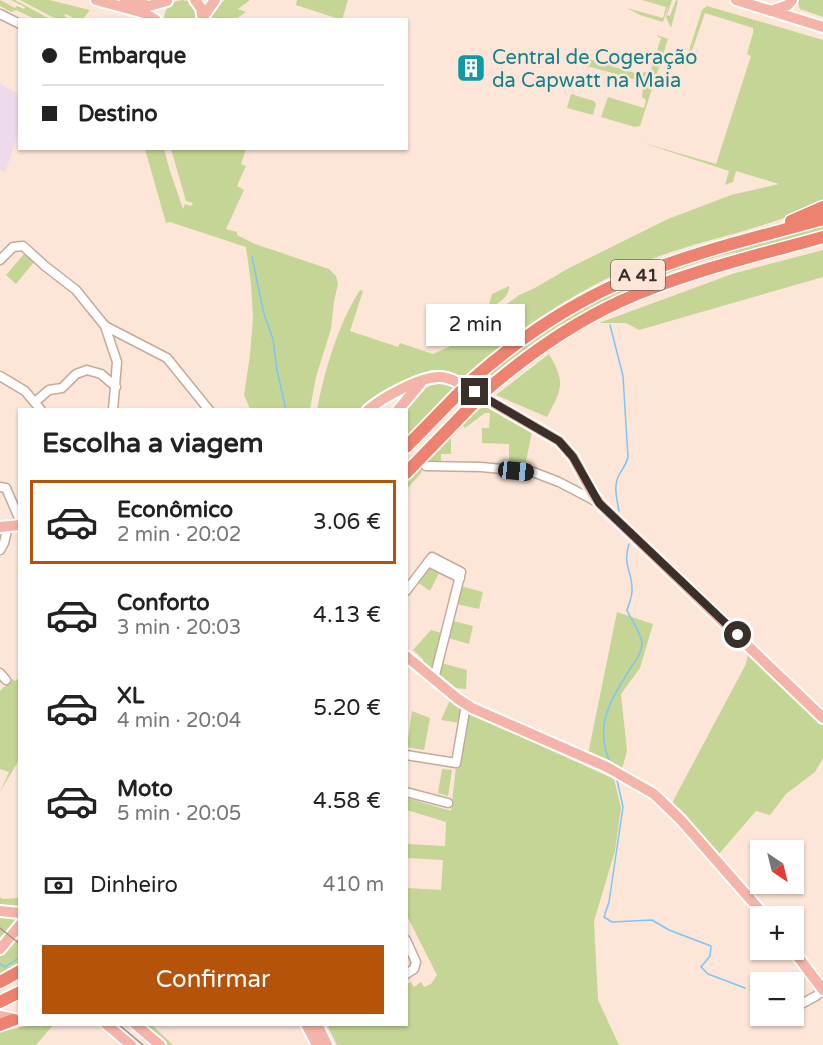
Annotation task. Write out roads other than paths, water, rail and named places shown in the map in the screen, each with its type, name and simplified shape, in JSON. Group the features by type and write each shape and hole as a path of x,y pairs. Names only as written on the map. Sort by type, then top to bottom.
{"highway":[{"path":"735,244 750,233 796,219 823,207"},
{"name":"A 41","path":"408,445 474,378 505,352 545,323 591,297 653,269 823,219"},
{"name":"A 41","path":"408,471 490,387 551,341 588,318 627,299 697,273 823,237"},
{"path":"0,982 18,972"},
{"path":"0,1002 18,993"},
{"path":"0,1025 16,1020"}],"main road":[{"path":"96,0 144,13 154,18"},
{"path":"125,0 146,6 168,0"},
{"path":"159,18 168,0"},
{"path":"195,0 201,8 203,18"},
{"path":"203,18 215,0"},
{"path":"736,0 823,27"},
{"path":"771,11 788,5 794,0 804,21"},
{"path":"370,408 413,384 438,376 451,379 553,437 573,457 599,503 823,718"},
{"path":"400,408 425,380"},
{"path":"408,658 466,705 607,766 654,794 680,819 756,906"},
{"path":"0,911 18,913"},
{"path":"0,949 18,927"},
{"path":"801,960 823,989"},
{"path":"0,1016 16,1020"},
{"path":"108,1026 131,1045"},
{"path":"137,1026 160,1045"},
{"path":"307,1026 317,1045"},
{"path":"317,1026 327,1045"}],"street":[{"path":"0,14 18,23"},
{"path":"0,260 13,247 23,246 76,290 105,326 117,362 113,408"},
{"path":"105,326 167,358 207,408"},
{"path":"35,402 49,390 62,388 78,374 87,370 101,374 116,387"},
{"path":"0,376 25,391 40,408"},
{"path":"426,466 533,472 559,482 599,503"},
{"path":"0,487 6,488 13,522 0,550"},
{"path":"408,588 428,562 460,578 434,679"},
{"path":"408,755 456,763 466,705"},
{"path":"408,793 448,803"},
{"path":"408,944 416,962 413,970 408,973"},
{"path":"804,1003 823,989"}],"waterway":[{"path":"252,257 264,314 273,339 286,408"},
{"path":"610,325 623,376 628,457 616,484 619,511"},
{"path":"611,764 604,738 606,715 616,692 639,655 642,644 627,610 632,591 627,564 629,544"},
{"path":"617,780 623,807 609,902 604,917 612,922 652,920 669,930 711,946 710,956 701,967 708,974 745,988"},
{"path":"0,964 5,967 18,958"}],"tram line":[{"path":"0,928 18,942"},
{"path":"120,1026 143,1045"}],"place":[{"name":"Central de Cogeração da Capwatt na Maia","path":"471,68"}]}
